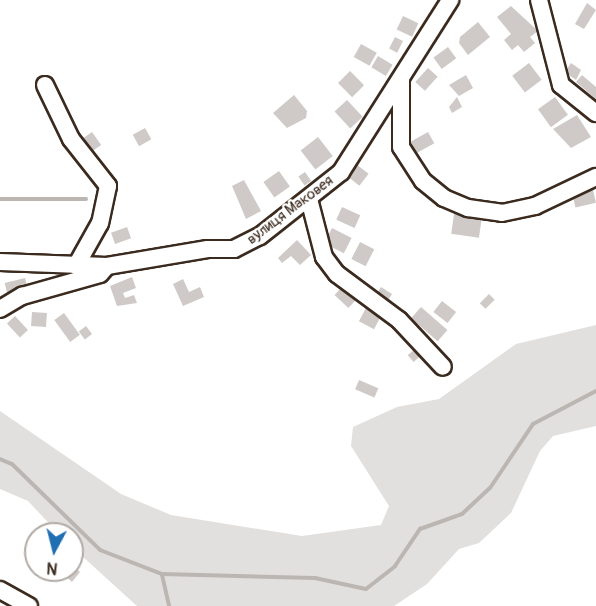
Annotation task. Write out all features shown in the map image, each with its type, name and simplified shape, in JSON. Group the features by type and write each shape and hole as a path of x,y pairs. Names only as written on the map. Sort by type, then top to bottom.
{"street":[{"name":"вулиця Маковея","path":"0,261 107,266 208,249 234,249 260,236 341,172 450,0"},
{"path":"539,0 561,85 596,113"},
{"path":"401,80 401,147 418,175 444,198 468,208 502,213 535,206 596,177"},
{"path":"45,85 71,139 108,186 100,223 76,266"},
{"path":"309,199 324,257 337,274 399,320 443,366"},
{"path":"0,309 22,296 100,274 107,266"},
{"path":"0,590 29,606"}],"shaded area":[{"path":"596,325 596,426 553,436 540,451 511,513 479,543 459,549 427,584 394,606 137,606 84,558 84,522 48,522 28,501 0,489 0,411 121,494 171,515 302,536 381,525 389,506 351,446 353,427 397,407 439,399 516,344"}],"building":[{"path":"587,3 596,10 584,29 575,24"},
{"path":"511,6 538,31 530,37 535,43 524,52 518,45 512,50 504,40 511,34 497,17"},
{"path":"403,16 418,23 412,37 397,30"},
{"path":"478,22 490,37 468,55 459,43 460,37"},
{"path":"395,37 403,41 397,53 389,49"},
{"path":"361,44 377,53 369,66 354,57"},
{"path":"448,47 456,58 442,69 433,58"},
{"path":"378,56 393,65 386,76 371,67"},
{"path":"529,63 542,80 525,92 512,76"},
{"path":"571,63 581,70 576,80 565,72"},
{"path":"428,68 438,77 425,91 415,82"},
{"path":"350,71 364,85 352,97 338,83"},
{"path":"466,75 473,88 459,96 449,85"},
{"path":"582,75 596,87 596,99 576,82"},
{"path":"294,95 307,111 306,118 287,128 273,113"},
{"path":"457,97 462,107 452,113 449,107"},
{"path":"555,97 568,115 551,127 538,109"},
{"path":"347,100 363,117 350,128 335,112"},
{"path":"577,115 591,137 571,148 553,129"},
{"path":"145,128 151,139 139,146 133,135"},
{"path":"92,132 101,145 87,155 78,142"},
{"path":"428,132 434,143 417,153 411,142"},
{"path":"318,137 333,156 315,169 301,151"},
{"path":"356,164 369,174 359,186 347,176"},
{"path":"279,171 290,187 274,197 263,182"},
{"path":"305,172 311,181 305,186 298,176"},
{"path":"244,180 261,211 246,219 232,186"},
{"path":"593,190 596,203 575,207 573,195"},
{"path":"342,207 360,215 355,228 336,220"},
{"path":"454,214 482,218 479,238 451,234"},
{"path":"127,227 131,238 115,244 111,233"},
{"path":"332,228 352,238 344,253 324,243"},
{"path":"297,240 311,255 300,265 291,256 282,263 278,258"},
{"path":"360,242 374,249 366,266 351,259"},
{"path":"132,277 136,288 123,293 125,298 134,295 137,303 117,306 110,286"},
{"path":"25,278 28,290 8,295 5,283"},
{"path":"183,279 189,292 200,287 204,297 183,306 173,284"},
{"path":"342,287 356,300 348,308 334,295"},
{"path":"381,287 392,294 387,302 376,295"},
{"path":"489,294 495,300 485,309 480,303"},
{"path":"442,301 456,312 448,323 433,312"},
{"path":"421,307 447,330 438,341 411,318"},
{"path":"366,308 381,316 374,329 359,321"},
{"path":"32,312 47,313 46,327 31,326"},
{"path":"64,313 80,335 70,342 54,320"},
{"path":"15,316 28,330 20,337 7,324"},
{"path":"86,326 92,334 85,339 79,331"},
{"path":"416,348 422,355 414,362 408,355"},
{"path":"359,380 378,388 374,397 355,389"}],"waterway":[{"path":"0,199 86,199"},
{"path":"0,459 12,464 100,550 162,574 315,578 366,589 395,566 420,529 462,514 490,488 533,424 596,391"},
{"path":"162,575 169,606"}]}
